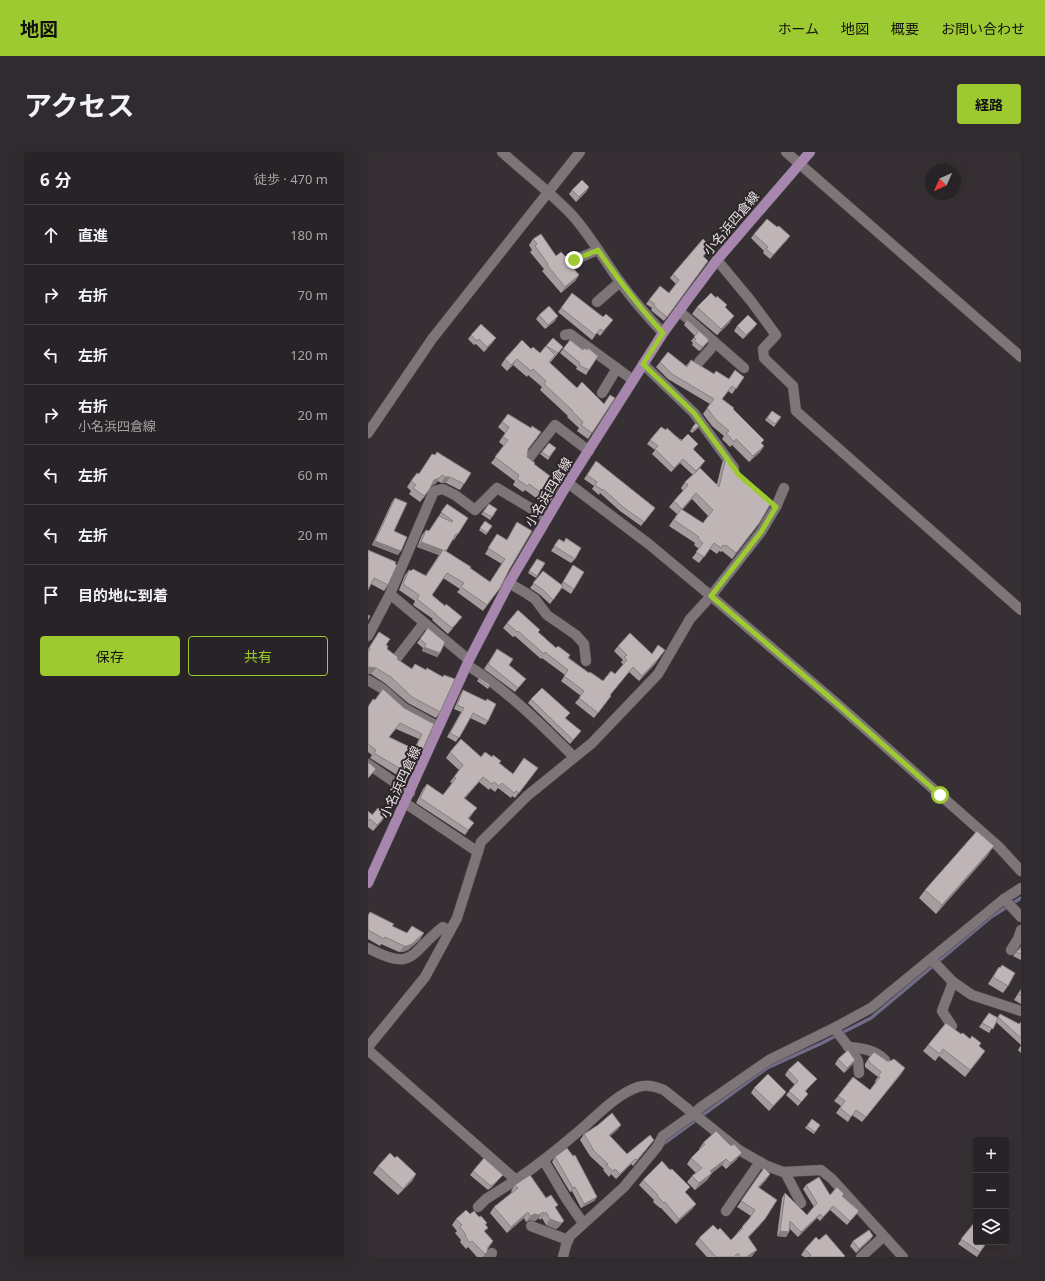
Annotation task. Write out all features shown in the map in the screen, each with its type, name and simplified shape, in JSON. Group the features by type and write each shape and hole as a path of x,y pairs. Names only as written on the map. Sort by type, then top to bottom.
{"main road":[{"name":"小名浜四倉線","path":"368,883 372,865 410,793 468,663 509,583 568,483 663,333 679,311 717,260 810,152"}],"street":[{"path":"502,152 572,215 643,312 663,333"},
{"path":"368,433 432,339 580,152"},
{"path":"786,152 1021,358"},
{"path":"574,260 598,250"},
{"path":"717,260 751,301 776,335 763,349 764,358 793,386 796,411 1021,610"},
{"path":"596,302 620,282"},
{"path":"679,311 744,368"},
{"path":"565,335 570,334 633,380"},
{"path":"699,362 715,344"},
{"path":"643,364 694,413 739,475"},
{"path":"602,393 617,368"},
{"path":"529,458 555,425 589,451"},
{"path":"568,483 650,545 841,707 999,847 1021,871"},
{"path":"368,636 390,594 398,563 434,491 443,488 475,510 497,488 547,518"},
{"path":"516,1180 368,1048 425,977 457,918 481,842 526,796 592,743 658,674 690,619 711,596 761,532 776,507 784,488"},
{"path":"767,500 776,507"},
{"path":"509,583 530,596 547,616 576,635 584,644 586,661"},
{"path":"390,594 468,663 534,717 574,757"},
{"path":"397,658 424,623"},
{"path":"368,680 383,690 404,708 439,727"},
{"path":"368,764 410,793"},
{"path":"405,803 478,852"},
{"path":"563,1257 570,1236 624,1187 657,1146 663,1136 697,1116 701,1107 769,1060 837,1032 934,962 1007,903 1021,888"},
{"path":"1007,903 1021,917"},
{"path":"368,948 379,954 395,959 404,959 417,953 443,927 450,930"},
{"path":"1012,950 1021,930"},
{"path":"934,962 953,982 972,995 1021,1011"},
{"path":"952,1026 942,1011 953,982"},
{"path":"837,1032 858,1061 859,1073"},
{"path":"848,1047 870,1050 880,1055 885,1060"},
{"path":"478,1207 486,1199 544,1161 618,1098 637,1088 647,1085 656,1086 664,1090 739,1150 760,1162 783,1172 821,1170 832,1179 883,1237 903,1257"},
{"path":"544,1161 567,1200 583,1223"},
{"path":"726,1211 760,1162"},
{"path":"787,1172 787,1176 801,1203"},
{"path":"532,1226 568,1240"},
{"path":"861,1257 883,1237"}],"building":[{"path":"582,180 589,187 579,197 572,190"},
{"path":"767,219 777,227 779,226 790,236 773,255 766,249 768,247 754,234"},
{"path":"541,234 556,256 561,252 572,263 570,264 579,275 565,287 547,265 548,264 535,246 537,244 533,239"},
{"path":"703,239 710,246 708,248 709,250 703,256 708,261 667,317 656,308 654,305 655,304 649,300 660,286 669,293 679,280 673,274"},
{"path":"572,293 603,317 606,314 613,320 603,331 600,329 595,335 561,308"},
{"path":"711,293 727,305 725,307 734,316 721,329 697,307"},
{"path":"549,306 558,316 548,325 539,315"},
{"path":"748,315 757,324 746,335 737,326"},
{"path":"687,320 709,340 704,346 702,347 694,341 696,339 694,337 698,332 686,321"},
{"path":"481,324 496,338 487,347 479,339 477,341 471,335"},
{"path":"553,338 563,347 558,353 546,346"},
{"path":"522,340 531,349 533,347 540,353 546,346 555,355 549,362 577,388 582,382 604,404 610,395 615,398 592,433 581,425 583,422 544,384 546,381 533,369 531,371 517,359 511,365 505,359"},
{"path":"570,340 583,350 584,348 587,350 588,348 598,356 589,370 579,365 580,363 563,349"},
{"path":"668,352 687,367 691,360 714,374 716,371 729,379 735,370 744,377 736,389 732,386 722,399 734,408 733,409 764,440 761,443 764,446 753,456 736,439 734,442 726,433 729,431 716,420 707,408 714,399 672,374 660,362"},
{"path":"772,411 781,417 775,424 767,418"},
{"path":"508,414 531,428 532,426 541,432 528,449 527,457 550,476 548,478 559,486 551,500 529,484 527,486 517,479 519,475 495,457 508,440 503,437 509,427 502,422"},
{"path":"696,423 699,426 693,430 692,428"},
{"path":"661,427 666,430 667,428 681,441 688,434 698,444 693,449 705,461 696,471 683,459 674,468 655,449 658,446 650,440"},
{"path":"549,443 556,448 549,457 542,452"},
{"path":"437,452 471,473 464,484 442,475 434,480 424,496 413,488 416,485 411,481 417,473 419,474 432,454 435,455"},
{"path":"726,457 739,474 771,503 760,522 736,553 726,545 723,545 721,548 714,543 704,557 696,552 703,543 698,539 699,537 674,520 681,509 703,523 713,510 696,493 682,509 674,501 688,485 685,482 700,468 719,487"},
{"path":"596,461 655,508 644,522 623,507 603,489 602,490 595,485 597,482 587,475"},
{"path":"395,498 407,503 394,531 407,537 401,551 375,541"},
{"path":"447,504 468,518 446,551 444,550 471,567 470,568 490,582 505,559 488,548 497,534 507,540 517,522 532,531 500,588 487,605 461,587 464,583 447,573 432,595 462,617 452,628 417,599 419,595 403,584 409,570 411,571 413,569 426,576 443,550 421,542 426,530 429,531 439,516 452,522 453,521 441,512"},
{"path":"489,504 497,509 492,517 483,512"},
{"path":"485,521 492,526 487,533 480,528"},
{"path":"566,538 581,548 575,559 554,546 559,539 564,542"},
{"path":"368,550 396,562 395,564 397,565 388,585 374,578 368,590"},
{"path":"537,559 545,563 537,576 529,571"},
{"path":"573,565 584,572 574,589 563,582"},
{"path":"543,571 563,586 553,600 542,589 533,583"},
{"path":"518,610 540,630 538,632 556,648 558,646 570,655 568,658 603,681 611,671 615,674 627,660 624,657 627,655 618,646 630,633 652,654 658,645 665,650 642,676 633,667 610,695 611,696 598,713 579,698 584,691 564,676 568,670 545,652 544,654 507,623"},
{"path":"428,628 445,642 440,653 424,647 426,644 420,639"},
{"path":"379,632 390,639 386,645 388,646 387,649 398,657 397,659 412,669 415,664 426,670 427,668 443,677 444,675 455,679 440,712 412,697 391,677 376,668 368,668 369,648"},
{"path":"497,649 513,659 509,665 526,679 518,688 488,664"},
{"path":"479,678 490,685 489,687 478,679"},
{"path":"542,688 570,713 565,718 581,731 573,740 531,699"},
{"path":"383,689 404,708 434,724 423,749 416,747 422,734 400,723 389,737 420,752 409,774 374,753 376,750 368,744 368,707 373,699 375,700"},
{"path":"463,690 496,704 488,721 473,713 459,738 450,733 464,708 457,705"},
{"path":"461,739 481,757 485,752 492,757 493,755 501,761 499,763 513,774 524,758 538,768 519,793 516,791 514,793 502,783 499,786 494,782 492,784 483,777 464,798 477,808 468,818 474,823 468,830 420,798 427,784 443,795 456,778 454,777 463,765 450,752"},
{"path":"368,762 376,769 368,778"},
{"path":"378,808 386,815 377,825 370,819 368,821 368,811 372,815"},
{"path":"977,831 994,846 942,905 925,890"},
{"path":"370,912 394,924 392,926 407,933 412,926 424,933 412,944 407,946 385,937 384,939 368,930 368,916"},
{"path":"1021,947 1021,954 1016,952 1020,949"},
{"path":"1002,965 1015,973 1008,986 993,977"},
{"path":"989,1013 998,1018 993,1029 982,1023"},
{"path":"1000,1014 1019,1024 1021,1022 1021,1038 998,1017"},
{"path":"946,1023 961,1034 963,1033 970,1039 972,1036 981,1043 979,1046 985,1051 970,1070 943,1049 940,1054 928,1045"},
{"path":"848,1050 855,1060 847,1068 838,1059"},
{"path":"874,1052 887,1061 894,1059 905,1068 866,1117 856,1110 851,1117 840,1108 845,1101 838,1096 853,1077 870,1090 880,1077 878,1076 881,1072 869,1062 868,1059"},
{"path":"798,1061 817,1079 805,1091 808,1094 801,1102 789,1091 798,1081 788,1070"},
{"path":"768,1074 786,1092 773,1106 754,1088"},
{"path":"612,1113 621,1125 609,1135 627,1154 650,1135 654,1140 637,1160 635,1159 620,1174 615,1169 613,1171 606,1165 608,1164 594,1151 584,1134"},
{"path":"812,1119 820,1125 815,1132 807,1126"},
{"path":"716,1131 731,1146 734,1144 742,1153 730,1163 726,1159 710,1171 712,1173 699,1183 692,1176 702,1168 691,1158 705,1144 703,1143"},
{"path":"567,1148 573,1156 575,1155 597,1197 584,1204 575,1187 573,1188 555,1157"},
{"path":"390,1153 395,1158 397,1156 416,1174 403,1189 378,1166"},
{"path":"484,1158 503,1175 491,1186 473,1171"},
{"path":"662,1161 690,1187 685,1192 696,1204 679,1219 665,1202 664,1203 657,1196 658,1195 643,1180"},
{"path":"764,1168 770,1174 758,1187 777,1200 765,1219 748,1237 757,1250 746,1257 740,1257 738,1253 734,1257 716,1257 699,1238 713,1225 718,1230 720,1228 731,1240 743,1228 742,1227 755,1210 741,1201"},
{"path":"530,1175 546,1198 551,1195 558,1205 555,1207 564,1221 561,1223 550,1219 546,1212 544,1214 543,1212 539,1215 535,1214 530,1216 528,1212 511,1227 494,1207 518,1188 515,1185"},
{"path":"819,1177 830,1195 837,1187 844,1194 842,1196 859,1211 850,1221 833,1206 823,1217 820,1214 801,1232 790,1221 789,1232 780,1231 785,1193 807,1215 817,1203 806,1185"},
{"path":"466,1210 470,1214 474,1211 487,1223 485,1224 488,1228 484,1231 493,1241 485,1254 472,1241 470,1243 460,1227 462,1225 456,1219"},
{"path":"973,1224 973,1245 985,1245 980,1252 961,1239"},
{"path":"869,1230 873,1236 859,1249 853,1241"},
{"path":"826,1234 845,1256 808,1257 811,1255 805,1249 816,1237 819,1240"}],"waterway":[{"path":"663,1144 767,1068 820,1044 871,1018 991,917 1021,898"}],"route":[{"path":"574,260 598,250 643,312 663,333 643,364 694,413 739,475 773,506 776,507 761,532 711,596 835,702 940,795"}]}
